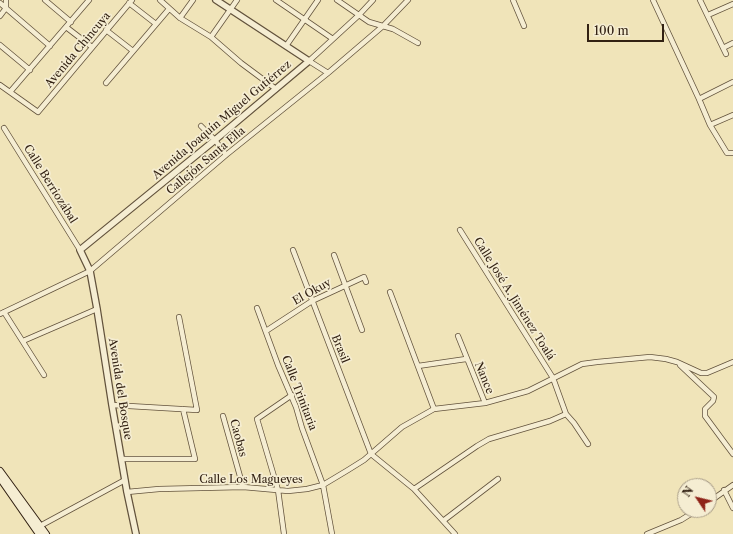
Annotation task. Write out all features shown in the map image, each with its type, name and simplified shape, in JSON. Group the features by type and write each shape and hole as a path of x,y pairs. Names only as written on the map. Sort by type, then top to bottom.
{"main road":[{"path":"0,471 3,480 39,534"},
{"path":"3,480 46,534"}],"street":[{"path":"0,16 6,8 6,0"},
{"path":"45,0 71,22"},
{"path":"0,85 10,92 89,0"},
{"path":"160,0 180,18 211,37 276,89"},
{"path":"180,18 193,0"},
{"path":"216,0 328,73"},
{"path":"211,37 237,0"},
{"path":"276,0 333,39"},
{"path":"286,46 318,0"},
{"path":"337,0 369,22 399,32 418,43"},
{"name":"Avenida Joaquín Miguel Gutiérrez","path":"80,250 309,61 373,0"},
{"name":"Callejón Santa Ella","path":"2,314 90,270 226,155 328,73 383,26 408,0"},
{"path":"513,0 524,26"},
{"path":"653,0 710,125 723,148 731,153"},
{"path":"700,0 726,54"},
{"path":"130,1 156,24"},
{"name":"Avenida Chincuya","path":"10,92 38,112 130,1"},
{"path":"0,3 50,46"},
{"path":"708,15 733,4"},
{"path":"106,83 169,9"},
{"path":"66,27 92,47"},
{"path":"106,30 133,51"},
{"path":"723,48 733,43"},
{"path":"0,44 30,70"},
{"path":"699,99 733,82"},
{"path":"710,125 733,115"},
{"path":"201,126 215,140 226,155"},
{"name":"Calle Berriozábal","path":"4,128 80,250"},
{"name":"Calle José A. Jiménez Toalá","path":"460,230 553,378 566,414 588,444"},
{"name":"Avenida del Bosque","path":"80,250 90,270 98,309 112,405 136,534"},
{"name":"Brasil","path":"293,250 371,454"},
{"path":"334,255 362,330"},
{"name":"El Okuy","path":"266,331 312,301 364,276 366,282"},
{"path":"390,292 434,409"},
{"name":"Calle Trinitaria","path":"257,308 278,365 292,395 324,485 332,534"},
{"path":"23,341 98,309"},
{"path":"2,314 23,341 44,375"},
{"path":"112,405 197,410 179,317"},
{"name":"Nance","path":"458,336 485,403"},
{"name":"Calle Los Magueyes","path":"127,492 159,489 242,487 298,491 324,485 371,454 402,427 434,409 485,403 528,391 582,364 650,357 677,362 701,373 707,374 733,362"},
{"path":"418,366 466,359"},
{"path":"677,362 714,397 713,401 705,409 705,416 733,454"},
{"path":"284,534 278,490 269,454 257,419 292,395"},
{"path":"122,458 195,459 183,409"},
{"path":"414,489 489,439 533,427 566,414"},
{"name":"Caobas","path":"223,416 242,487"},
{"path":"371,454 414,489 455,534"},
{"path":"443,521 498,479"},
{"path":"40,526 125,480"},
{"path":"717,496 733,485"},
{"path":"724,490 733,508"},
{"path":"647,534 655,533 684,518"}]}
